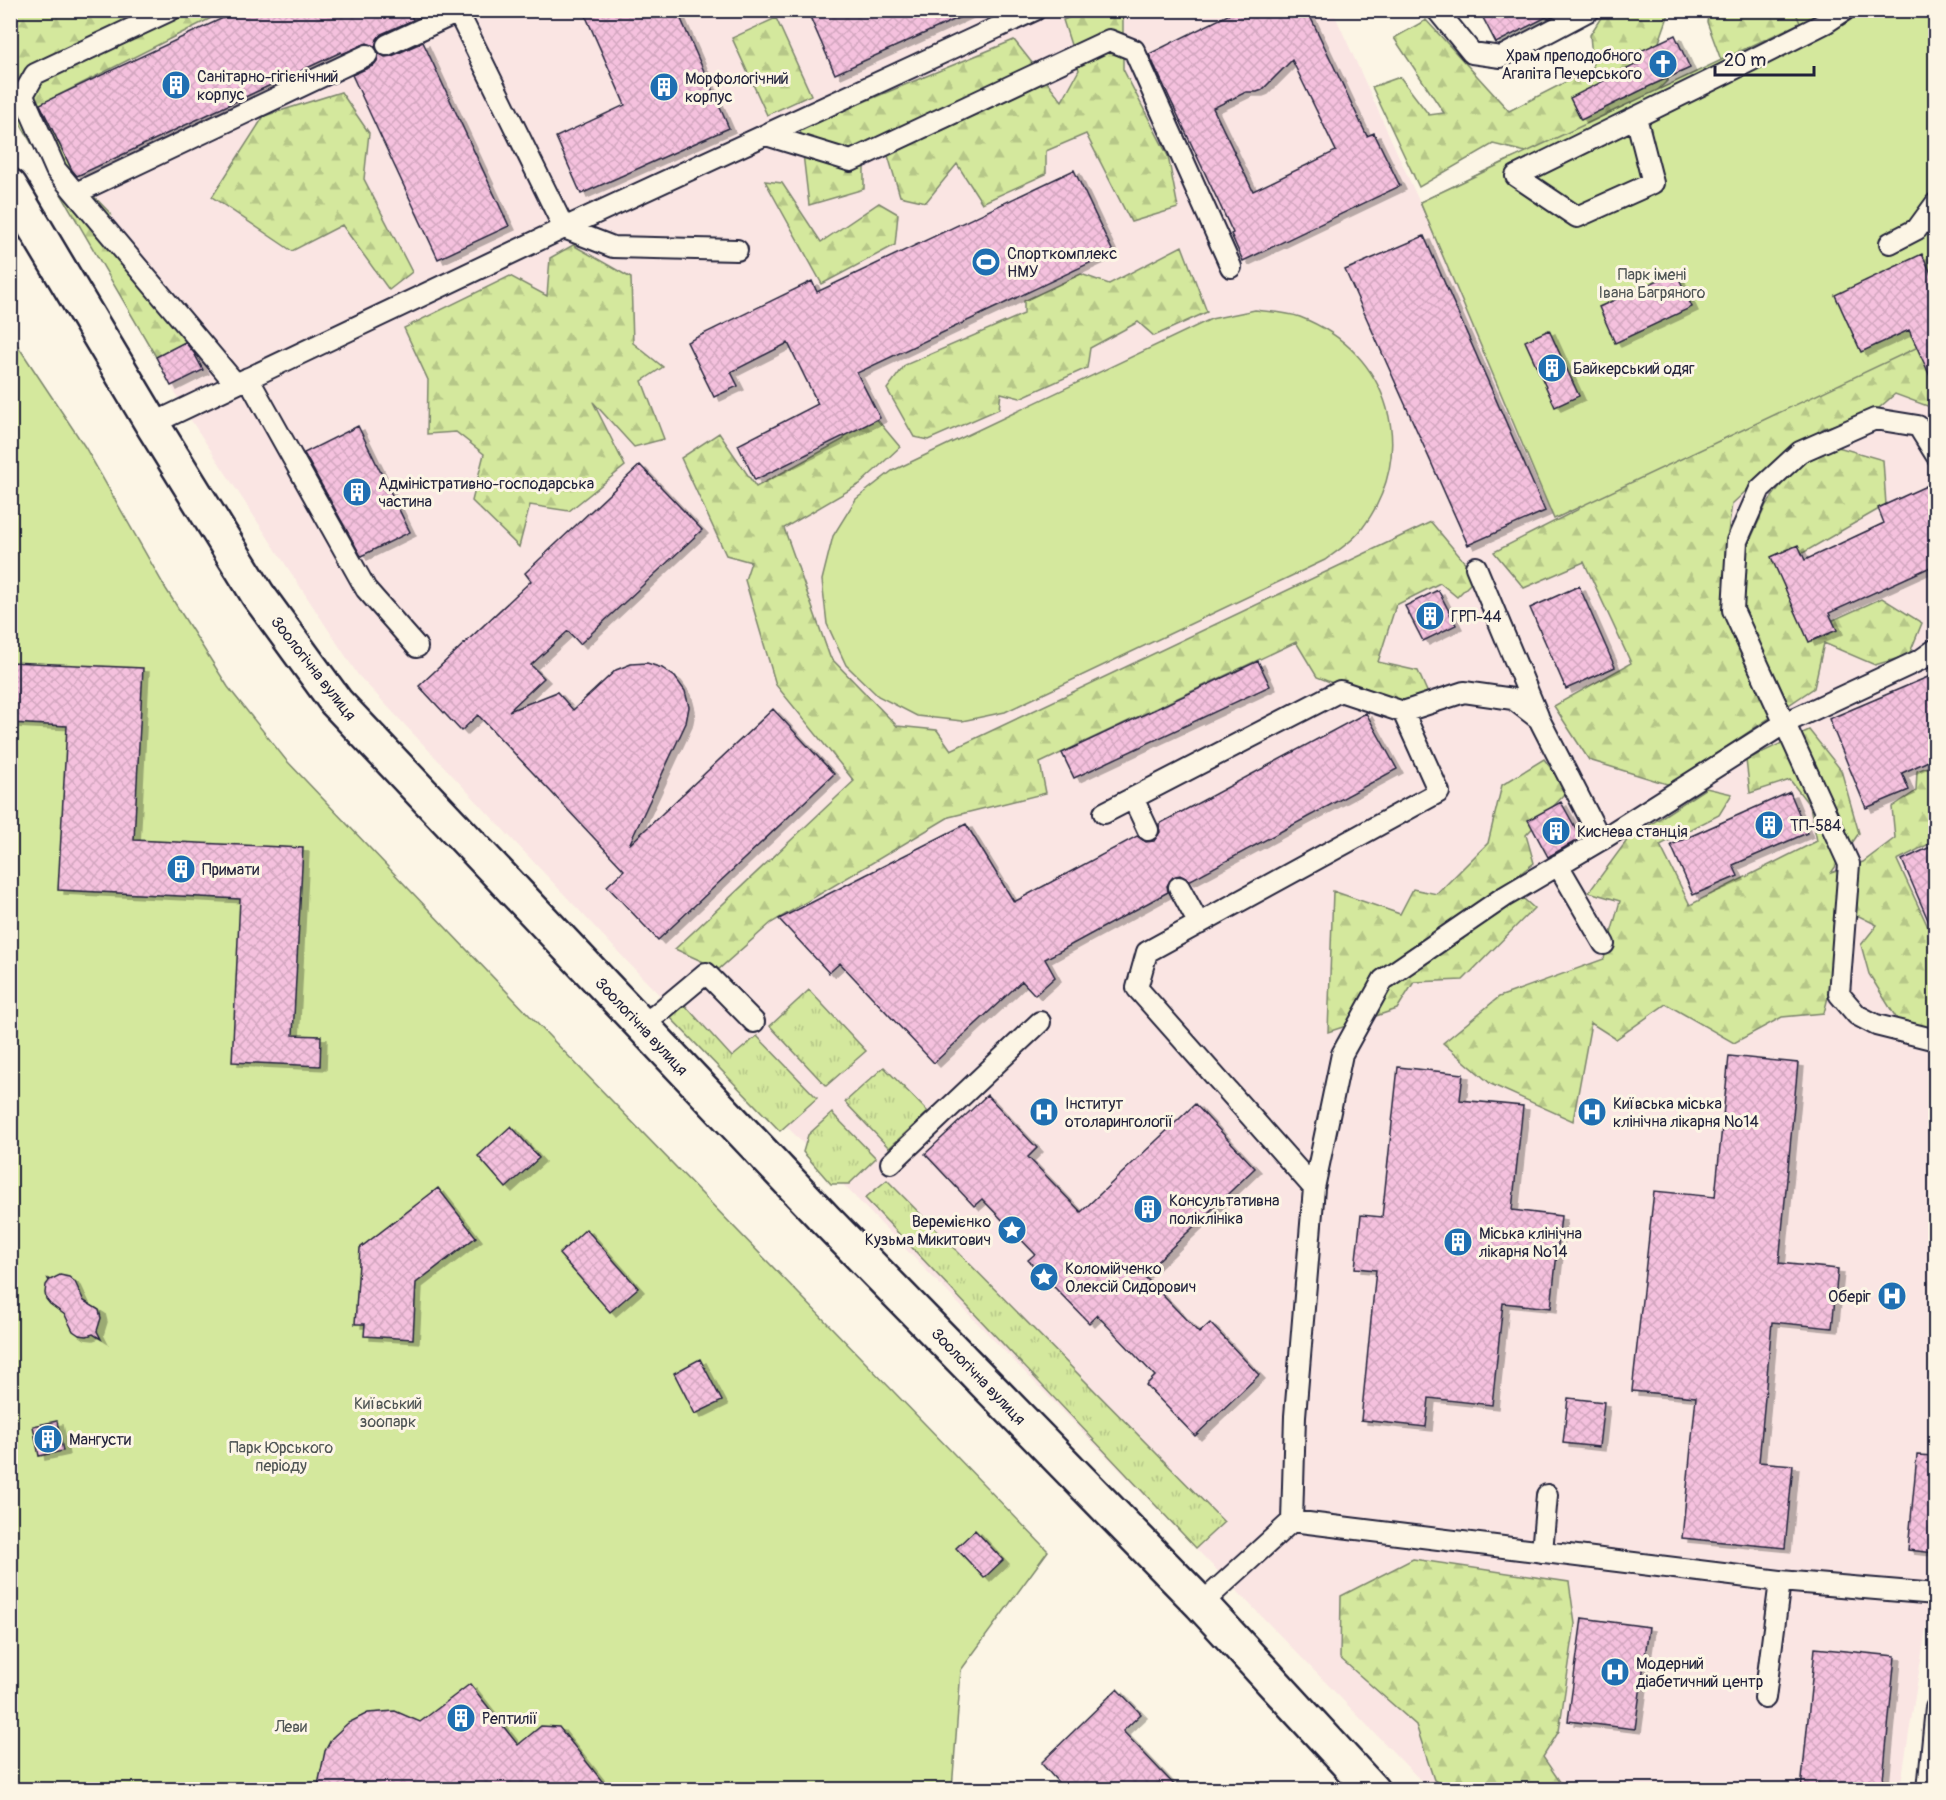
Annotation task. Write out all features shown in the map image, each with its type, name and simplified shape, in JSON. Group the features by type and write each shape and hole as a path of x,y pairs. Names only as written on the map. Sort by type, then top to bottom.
{"street":[{"name":"Зоологічна вулиця","path":"10,186 152,424 258,595 336,702 825,1219 1201,1604 1372,1790"}],"lane":[{"path":"171,10 35,74 17,98 57,170 242,381 366,590 417,647"},
{"path":"152,424 564,228 1035,10"},
{"path":"1437,10 1472,53 1501,57 1590,10"},
{"path":"1636,117 1653,183 1577,217 1516,176 1806,32 1845,10"},
{"path":"387,45 458,11 564,228 614,247 737,250"},
{"path":"766,135 851,161 1109,40 1134,50 1231,267"},
{"path":"76,193 368,55"},
{"path":"1890,243 1917,229 1935,204"},
{"path":"1935,455 1918,426 1875,419 1800,452 1760,489 1737,542 1733,610 1849,864 1839,994 1857,1015 1876,1025 1935,1040"},
{"path":"1476,567 1539,719 1601,840"},
{"path":"1201,1604 1292,1521 1295,1416 1314,1188 1342,1054 1383,980 1504,897 1601,840 1785,723 1922,659 1935,649"},
{"path":"1104,813 1340,691 1403,712 1464,692 1513,699 1539,719"},
{"path":"1314,1188 1137,988 1148,952 1439,792 1403,712"},
{"path":"1133,798 1148,830"},
{"path":"1558,866 1604,944"},
{"path":"1179,887 1198,924"},
{"path":"641,1025 706,973 754,1022"},
{"path":"891,1163 1040,1022"},
{"path":"1542,1552 1547,1495"},
{"path":"1292,1521 1779,1581 1935,1594"},
{"path":"1765,1698 1779,1581"},
{"path":"1928,1790 1935,1708"}],"shaded area":[{"path":"10,11 1333,11 1429,223 1935,339 1936,1610 1929,1610 1900,1789 1429,1789 640,975 358,675 183,408 156,357 11,108"}],"green space":[{"path":"10,11 225,11 41,104 75,177 111,214 105,235 188,341 156,357 11,108"},
{"path":"1085,11 1123,11 1123,69 1168,156 1178,208 1131,222 1086,134 1046,151 1046,174 982,203 957,164 926,202 900,196 887,152 864,164 864,189 809,205 800,128 1014,40 1062,101 1079,70 1063,20"},
{"path":"1605,11 1670,11 1659,42 1668,80 1653,95 1538,155 1493,144 1419,187 1372,87 1400,77 1429,115 1444,113 1394,38 1426,20 1509,111 1593,68 1590,35"},
{"name":"Парк імені Івана Багряного","path":"1709,11 1935,11 1935,416 1933,408 1895,394 1872,414 1824,428 1767,471 1732,504 1725,554 1749,543 1766,505 1795,466 1838,447 1883,460 1886,505 1787,562 1820,626 1882,598 1922,623 1909,655 1875,665 1824,643 1814,688 1670,785 1589,760 1554,706 1631,663 1584,562 1524,588 1494,552 1579,509 1591,480 1551,505 1420,202 1506,161 1727,76 1707,22"},
{"name":"Парк імені Івана Багряного","path":"1795,11 1935,11 1935,339 1554,519 1420,202 1800,23"},
{"path":"776,18 811,95 767,115 732,38"},
{"path":"341,92 369,133 364,179 412,272 389,290 342,225 292,251 212,197 264,116"},
{"path":"765,181 782,183 821,242 879,203 898,214 895,245 822,284"},
{"path":"573,245 631,278 633,343 663,367 642,381 664,439 634,447 593,402 625,466 569,511 530,505 519,547 472,501 484,454 456,432 427,434 428,380 404,328 510,276 547,296 550,258"},
{"path":"1182,246 1207,312 1154,336 1138,322 1090,348 1087,368 1020,398 1001,393 999,409 928,440 914,437 887,389 905,365 1024,314 1024,301 1081,274 1109,284"},
{"path":"1255,310 1295,315 1331,333 1356,354 1375,379 1387,408 1392,438 1389,469 1379,500 1361,530 1349,542 1325,560 1005,712 962,721 917,716 878,696 846,665 827,624 822,580 833,536 856,499 892,471 1211,319"},
{"name":"Київський зоопарк","path":"10,334 85,447 166,589 228,687 286,760 551,1038 1048,1551 961,1670 952,1789 11,1789"},
{"path":"849,386 900,447 860,484 784,528 830,657 897,726 937,730 951,750 1431,522 1477,577 1457,597 1440,583 1396,605 1378,662 1418,671 1433,705 1399,709 1317,677 1296,642 1040,763 1046,793 949,817 771,923 719,969 675,949 854,781 776,685 745,580 751,562 726,555 681,458 719,433 756,487 844,439"},
{"path":"1809,730 1841,770 1859,833 1831,873 1863,862 1895,838 1892,807 1916,791 1917,771 1935,764 1935,841 1897,860 1935,942 1935,1031 1900,1024 1869,974 1861,945 1877,925 1859,916 1833,926 1834,974 1824,1013 1782,1017 1734,1043 1666,1004 1616,1039 1591,1023 1573,1121 1491,1084 1443,1043 1499,997 1604,959 1620,901 1589,892 1628,839 1706,788 1732,794 1719,815 1660,845 1690,905 1817,841 1810,806 1790,780 1750,793 1746,760"},
{"path":"1544,759 1568,791 1526,835 1534,863 1507,884 1534,908 1463,980 1414,982 1397,1009 1328,1032 1333,891 1400,914 1413,889 1437,894 1488,843 1502,785"},
{"path":"809,990 866,1051 826,1086 770,1026"},
{"path":"683,1003 732,1057 757,1036 817,1098 780,1131 668,1015"},
{"path":"884,1067 928,1112 889,1148 845,1102"},
{"path":"832,1113 876,1158 849,1184 831,1184 803,1152 808,1135"},
{"path":"887,1180 1224,1522 1196,1548 865,1198"},
{"path":"1413,1559 1569,1582 1575,1624 1559,1731 1543,1757 1565,1789 1448,1789 1434,1780 1416,1725 1340,1658 1341,1596"}],"building":[{"name":"Санітарно-гігієнічний корпус","path":"240,10 408,10 413,20 381,34 377,39 376,47 367,43 342,54 341,52 77,176 40,104"},
{"name":"Морфологічний корпус","path":"583,10 677,10 729,128 581,194 556,137 625,105"},
{"name":"Морфологічний корпус","path":"807,10 976,10 835,74"},
{"path":"1238,10 1307,10 1367,136 1374,133 1400,186 1243,261 1231,234 1233,233 1149,54","holes":["1292,60 1336,151 1253,191 1213,108 1246,92 1262,90"]},
{"path":"1479,10 1560,10 1496,43"},
{"path":"1675,35 1690,68 1581,120 1570,98 1639,63 1634,54"},
{"path":"423,42 509,226 438,259 352,75 373,66 377,61 378,53 385,57 392,56"},
{"path":"1074,170 1113,252 857,373 880,418 755,480 738,445 818,404 788,343 731,372 738,386 714,397 687,342 812,281 817,292"},
{"path":"1424,236 1545,511 1468,545 1345,270"},
{"path":"1922,254 1935,282 1935,387 1909,330 1861,352 1835,295"},
{"path":"1676,272 1692,307 1615,343 1599,307"},
{"name":"Байкерський одяг","path":"1549,330 1579,396 1555,407 1525,341"},
{"path":"185,342 203,370 171,386 156,357"},
{"name":"Адміністративно-господарська частина","path":"358,426 410,532 361,556 304,453"},
{"path":"640,465 702,530 580,644 568,631 531,665 544,678 509,711 557,692 573,710 616,670 631,664 647,663 662,668 675,677 685,691 689,707 686,723 629,845 773,709 834,774 658,940 607,886 624,870 552,793 478,715 461,731 419,686 531,581 525,573"},
{"path":"1935,482 1935,565 1829,613 1837,630 1809,642 1771,557 1798,545 1805,560 1884,523 1878,508"},
{"path":"1579,586 1615,667 1566,689 1530,608"},
{"name":"ГРП-44","path":"1438,590 1456,625 1423,641 1405,606"},
{"path":"1258,661 1270,686 1074,778 1062,753"},
{"name":"Примати","path":"10,662 143,668 134,840 303,848 293,1035 321,1036 320,1066 232,1062 240,899 58,890 67,726 10,723"},
{"path":"1935,674 1935,758 1902,773 1909,790 1866,808 1829,719"},
{"path":"1366,713 1397,769 1189,881 1180,875 1173,877 1167,886 1168,892 1045,959 1055,977 1035,995 1022,981 934,1063 840,963 829,973 779,919 966,824 1014,902 1137,836 1146,842 1154,841 1160,832 1159,824"},
{"path":"1790,792 1807,833 1733,865 1738,876 1693,895 1671,845"},
{"name":"Киснева станція","path":"1561,802 1581,838 1548,857 1528,820"},
{"path":"1935,845 1935,936 1902,860"},
{"path":"1729,1056 1798,1063 1779,1263 1838,1269 1832,1328 1772,1322 1759,1462 1793,1465 1785,1548 1682,1538 1696,1397 1632,1391 1654,1191 1715,1197"},
{"name":"Міська клінічна лікарня №14","path":"1398,1067 1463,1074 1460,1100 1523,1106 1512,1210 1561,1216 1551,1308 1503,1303 1492,1405 1429,1398 1426,1427 1361,1420 1376,1270 1355,1268 1361,1215 1382,1217"},
{"name":"Консультативна поліклініка","path":"987,1095 1037,1148 1028,1157 1081,1212 1195,1104 1255,1168 1143,1275 1199,1333 1210,1323 1259,1375 1195,1436 1146,1385 1155,1376 1097,1315 1089,1323 1028,1260 1035,1254 982,1199 974,1206 925,1154"},
{"path":"511,1126 539,1158 506,1188 478,1156"},
{"path":"438,1188 476,1237 416,1283 413,1339 364,1336 365,1324 355,1324 360,1248"},
{"path":"586,1229 638,1288 610,1312 559,1254"},
{"path":"60,1275 69,1277 75,1282 84,1301 99,1310 101,1318 97,1331 101,1339 93,1334 79,1335 73,1331 65,1315 46,1299 48,1279"},
{"path":"700,1359 722,1401 695,1414 674,1373"},
{"path":"1568,1398 1604,1402 1599,1447 1563,1443"},
{"name":"Мангусти","path":"57,1421 63,1451 39,1456 33,1426"},
{"path":"1917,1455 1935,1456 1935,1553 1908,1550"},
{"path":"975,1530 1003,1560 984,1578 956,1548"},
{"path":"1582,1618 1649,1627 1635,1729 1568,1721"},
{"path":"1815,1648 1895,1656 1882,1790 1801,1790"},
{"name":"Рептилії","path":"470,1684 518,1745 541,1726 559,1727 609,1790 317,1790 325,1751 332,1738 348,1723 368,1713 395,1711 420,1722"},
{"path":"1117,1689 1141,1714 1123,1731 1179,1790 1065,1790 1041,1763"}],"place":[{"name":"Храм преподобного Агапіта Печерського","path":"1663,64"},
{"name":"Санітарно-гігієнічний корпус","path":"176,85"},
{"name":"Морфологічний корпус","path":"664,87"},
{"name":"Спорткомплекс НМУ","path":"986,262"},
{"name":"Байкерський одяг","path":"1552,368"},
{"name":"Адміністративно-господарська частина","path":"357,492"},
{"name":"ГРП-44","path":"1430,616"},
{"name":"ТП-584","path":"1769,825"},
{"name":"Киснева станція","path":"1556,831"},
{"name":"Примати","path":"181,869"},
{"name":"Інститут отоларингології","path":"1044,1112"},
{"name":"Київська міська клінічна лікарня №14","path":"1592,1112"},
{"name":"Консультативна поліклініка","path":"1148,1209"},
{"name":"Веремієнко Кузьма Микитович","path":"1012,1230"},
{"name":"Міська клінічна лікарня №14","path":"1458,1242"},
{"name":"Коломійченко Олексій Сидорович","path":"1044,1277"},
{"name":"Оберіг","path":"1892,1296"},
{"name":"Мангусти","path":"48,1439"},
{"name":"Модерний діабетичний центр","path":"1615,1672"},
{"name":"Рептилії","path":"461,1718"}],"park label":[{"name":"Парк Юрського періоду","path":"281,1456"},
{"name":"Леви","path":"291,1726"}]}
